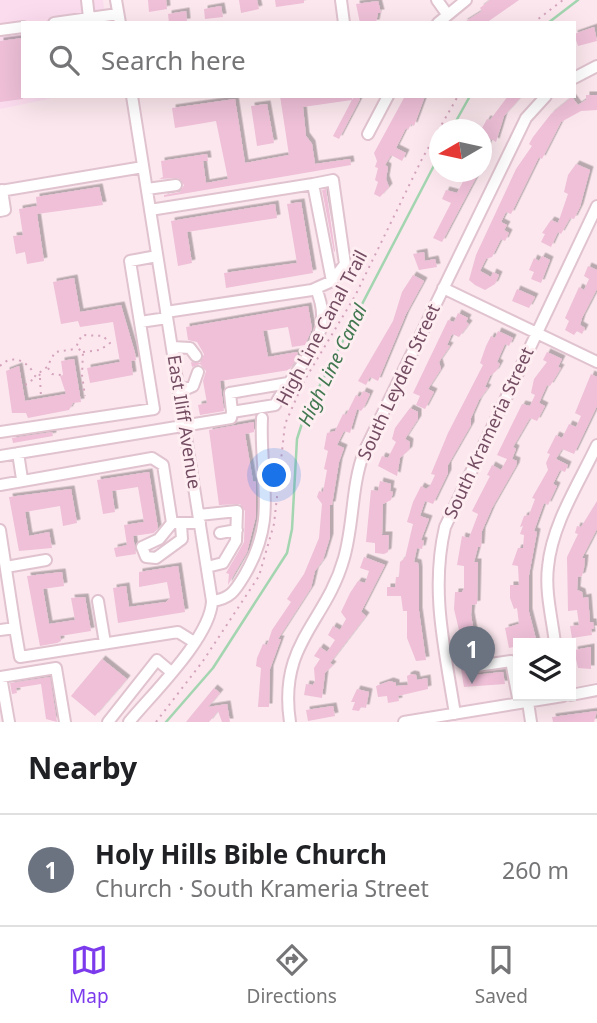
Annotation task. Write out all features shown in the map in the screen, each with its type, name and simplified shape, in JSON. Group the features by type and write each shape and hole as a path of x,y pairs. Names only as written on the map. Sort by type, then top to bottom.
{"street":[{"path":"87,0 89,18"},
{"path":"68,21 119,18 116,0"},
{"path":"341,0 344,21"},
{"path":"437,0 447,14"},
{"path":"440,21 466,0"},
{"path":"0,30 21,27"},
{"path":"576,77 597,66"},
{"name":"East Iliff Avenue","path":"129,722 194,642 207,623 212,601 132,98"},
{"name":"South Leyden Street","path":"290,722 287,696 292,664 302,637 330,592 345,557 359,467 526,118 544,98"},
{"path":"368,134 386,99"},
{"path":"0,211 5,210 1,190 143,167"},
{"path":"140,322 316,289 332,281 345,264 333,180 150,209"},
{"path":"313,184 332,281"},
{"path":"147,189 176,185"},
{"name":"South Krameria Street","path":"455,714 438,611 437,571 441,545 453,505 597,206"},
{"path":"0,432 154,409 130,261 158,257"},
{"path":"443,288 597,362"},
{"path":"232,412 275,405 323,330 321,303 316,289"},
{"path":"172,347 190,348 196,355"},
{"path":"179,391 193,386 198,372"},
{"path":"0,456 231,418 230,393 288,383"},
{"path":"212,601 232,594 250,566 267,518 260,459 262,418"},
{"path":"554,638 548,593 550,554 559,523 597,445"},
{"path":"18,453 22,479"},
{"path":"0,485 152,458 163,466 177,524 237,510 236,541 226,560 207,567"},
{"path":"0,530 20,657 177,632 194,642"},
{"path":"220,533 237,530"},
{"path":"6,567 46,560"},
{"path":"98,601 105,643"},
{"path":"0,630 15,628"},
{"path":"107,722 158,660 170,671"},
{"path":"477,666 511,661 531,722"},
{"path":"9,722 1,677 57,668 65,722"},
{"path":"576,694 597,690"},
{"path":"404,722 431,720 530,701"}],"path":[{"path":"536,21 563,0"},
{"name":"High Line Canal Trail","path":"156,722 203,661 259,576 274,524 285,424 304,381 355,296 422,159 457,98"},
{"path":"25,385 47,367 55,351 76,348 83,352 100,350 110,343 103,335 84,334 76,348"},
{"path":"83,352 85,396"},
{"path":"0,366 5,360 15,359 29,365 37,376 41,397"},
{"path":"47,367 52,374 61,375"}],"shaded area":[{"path":"0,0 103,0 106,21 21,21 21,98 52,98 0,109"}],"building":[{"path":"148,0 166,0 167,9 149,12"},
{"path":"239,0 257,0 259,9 241,13"},
{"path":"275,0 304,0 304,3 276,7"},
{"path":"490,0 519,0 489,21 466,21 482,11 480,8"},
{"path":"378,1 381,13 378,13 376,21 360,21 356,4"},
{"path":"221,6 223,17 205,19 204,9"},
{"path":"186,11 187,21 169,21 168,14"},
{"path":"594,27 597,41 578,46 576,33"},
{"path":"21,38 23,99 0,102 0,41"},
{"path":"586,95 597,95 597,110 581,111 561,122 542,159 539,157 511,214 506,212 501,222 507,225 504,230 509,233 505,241 501,239 492,257 486,259 480,271 491,277 493,272 499,275 495,284 485,290 475,285 469,280 476,255 516,169 532,146 529,144 533,137 551,114 571,98 578,105 586,100"},
{"path":"280,98 352,98 303,107 306,136 312,144 315,164 350,159 351,165 164,197 180,192 184,185 178,178 159,179 163,177 161,161 207,154 208,161 203,161 206,183 228,179 216,121 175,128 172,108 235,99 245,163 289,155"},
{"path":"353,98 360,99 339,139 333,136"},
{"path":"404,98 424,98 414,126 411,124 408,130 406,128 396,148 406,153 402,161 391,155 385,165 388,167 386,179 389,187 380,197 374,194 378,182 375,180 378,168 375,167 377,161 374,153"},
{"path":"506,98 520,98 504,116 496,142 492,140 491,119"},
{"path":"267,104 274,143 257,146 251,106"},
{"path":"576,164 590,170 580,207 561,234 558,232 551,247 541,242 545,234 542,233 551,220 558,223 568,194 564,192 568,175"},
{"path":"463,182 474,182 442,242 433,238 451,203 442,199 446,190 457,193"},
{"path":"99,187 103,205 37,214 44,261 27,264 25,252 16,254 13,236 23,235 19,209 37,206 36,197"},
{"path":"326,189 335,251 334,252 322,190"},
{"path":"301,202 313,273 226,288 224,273 297,263 287,204"},
{"path":"275,204 277,218 187,232 192,263 178,266 171,221"},
{"path":"424,252 425,261 435,259 437,267 419,270 413,254"},
{"path":"542,256 550,260 541,283 531,279 534,272 529,270 534,258 539,261"},
{"path":"588,266 597,270 597,289 582,318 580,325 585,328 582,334 577,331 574,335 565,330 569,321 565,318 579,287 584,290 589,279 584,276"},
{"path":"413,275 424,281 406,314 378,381 370,377 366,385 358,381 393,321 402,292"},
{"path":"74,278 80,312 121,305 135,353 136,360 131,361 133,375 90,383 87,368 120,362 113,322 80,327 78,321 61,324 53,282"},
{"path":"517,289 535,297 529,308 512,301"},
{"path":"308,306 312,329 305,345 292,347 288,327 263,331 268,357 297,352 298,357 289,370 220,381 224,411 200,415 198,405 207,403 203,381 206,371 200,364 192,367 191,362 200,363 204,354 197,342 188,340 186,327"},
{"path":"458,313 468,318 466,322 469,324 459,337 452,334 447,345 450,346 439,362 441,369 428,389 434,392 425,409 416,405 420,396 413,393 448,320 454,322"},
{"path":"498,331 513,338 509,346 505,344 497,362 500,364 490,376 485,387 488,388 479,400 471,418 471,425 448,465 448,473 433,504 425,501 420,516 429,519 421,540 424,541 422,549 417,548 414,562 418,563 419,570 419,611 426,660 416,661 407,638 407,611 403,611 401,596 387,596 387,587 395,587 400,562 405,558 413,524 407,522 413,502 421,486 426,489 430,486 435,475 431,474 448,433 483,365 480,363 486,346 491,336 495,338"},
{"path":"547,352 562,359 558,367 561,368 550,386 547,385 539,403 545,406 537,421 530,418 513,447 516,449 512,459 517,461 516,466 492,508 482,531 481,547 478,547 474,562 478,562 477,604 472,605 471,615 474,632 478,631 483,644 480,644 481,649 472,651 470,642 462,643 454,609 455,592 462,592 464,588 464,566 457,565 462,536 469,538 478,514 472,511 490,476 487,475 492,465 501,470 507,459 497,455 522,404 530,406 535,395 531,393 534,379 547,362 543,360"},
{"path":"74,359 81,402 73,403 69,410 28,418 26,413 12,413 6,371 19,366 25,401 66,394 60,376 63,375 61,361"},
{"path":"591,374 597,377 597,406 574,454 562,449 556,459 568,465 565,472 560,470 553,484 557,486 548,505 544,503 534,531 537,532 529,575 529,612 536,638 513,638 513,647 509,648 505,628 519,624 517,608 514,609 510,598 510,585 519,585 518,566 512,565 518,548 523,548 524,535 520,534 523,526 520,527 524,516 529,515 535,499 532,498 548,470 546,463 550,454 547,453 556,435 562,438 569,424 576,427 581,416 575,413"},
{"path":"363,391 370,394 364,407 361,411 357,409 350,433 344,431 337,445 344,448 330,505 330,537 323,560 315,571 311,588 278,639 281,639 270,669 269,707 258,707 261,668 256,666 257,658 263,644 267,645 272,630 291,602 287,599 304,574 319,538 322,504 317,497 319,491 323,492 327,470 324,469 328,451 324,449 327,433 335,431 356,395 360,397"},
{"path":"410,408 418,412 418,419 405,439 410,442 409,450 400,458 397,476 378,466 382,456 388,458 396,442 392,439 395,428"},
{"path":"254,422 254,432 245,434 253,481 256,482 256,516 247,552 228,585 229,574 226,573 244,542 245,511 240,504 219,505 209,430"},
{"path":"52,432 53,436 13,443 12,438"},
{"path":"149,472 158,528 154,533 133,536 136,554 116,557 114,548 127,545 124,525 144,522 138,487 112,491 115,512 103,514 97,480"},
{"path":"380,481 391,484 390,491 393,492 391,500 383,504 382,535 389,535 388,552 384,554 375,553 375,543 366,542 371,490 378,491"},
{"path":"71,489 77,523 63,526 60,506 25,512 29,536 49,532 52,548 19,551 9,497"},
{"path":"597,501 597,529 582,558 585,558 584,568 582,576 578,577 577,590 582,592 583,598 588,597 590,622 593,622 594,629 591,629 592,635 572,638 570,626 579,625 577,610 568,611 567,557 578,534 575,533 577,526 581,527"},
{"path":"364,557 385,565 361,612 366,616 330,663 333,665 325,673 322,698 304,695 306,684 313,685 315,681 314,668 320,659 314,656 320,647 327,652 335,640 328,635 333,626 340,630 346,619 341,612 350,593 358,581 365,583 369,571 360,568"},
{"path":"178,566 185,612 118,623 113,588 126,586 129,607 166,602 170,598 167,582 139,587 139,572"},
{"path":"62,572 64,586 43,589 49,624 75,620 71,598 85,597 91,631 60,636 61,641 57,643 40,646 27,576"},
{"path":"591,647 591,669 578,668 576,650"},
{"path":"470,655 469,668 473,675 503,672 505,684 464,687 459,657"},
{"path":"102,659 127,679 95,716 71,696"},
{"path":"416,675 417,680 427,678 428,689 398,696 399,701 388,703 387,696 378,697 376,686 390,681 396,683 396,686 408,685 407,676"},
{"path":"50,677 57,722 46,719 41,684 16,688 17,693 12,694 10,683"},
{"path":"214,688 220,693 208,707 227,704 230,722 222,722 218,711 209,722 186,722"},
{"path":"357,689 369,692 366,708 361,707 359,711 352,710 355,702 351,702"},
{"path":"333,706 335,716 308,721 306,710"},
{"path":"597,711 594,722 553,722 552,717"}],"waterway":[{"name":"High Line Canal","path":"551,21 578,0"},
{"name":"High Line Canal","path":"457,119 469,98"},
{"name":"High Line Canal","path":"166,722 213,668 287,553 292,529 297,439 305,414 429,175"}],"place":[{"name":"Holy Hills Bible Church","path":"472,684"}]}
